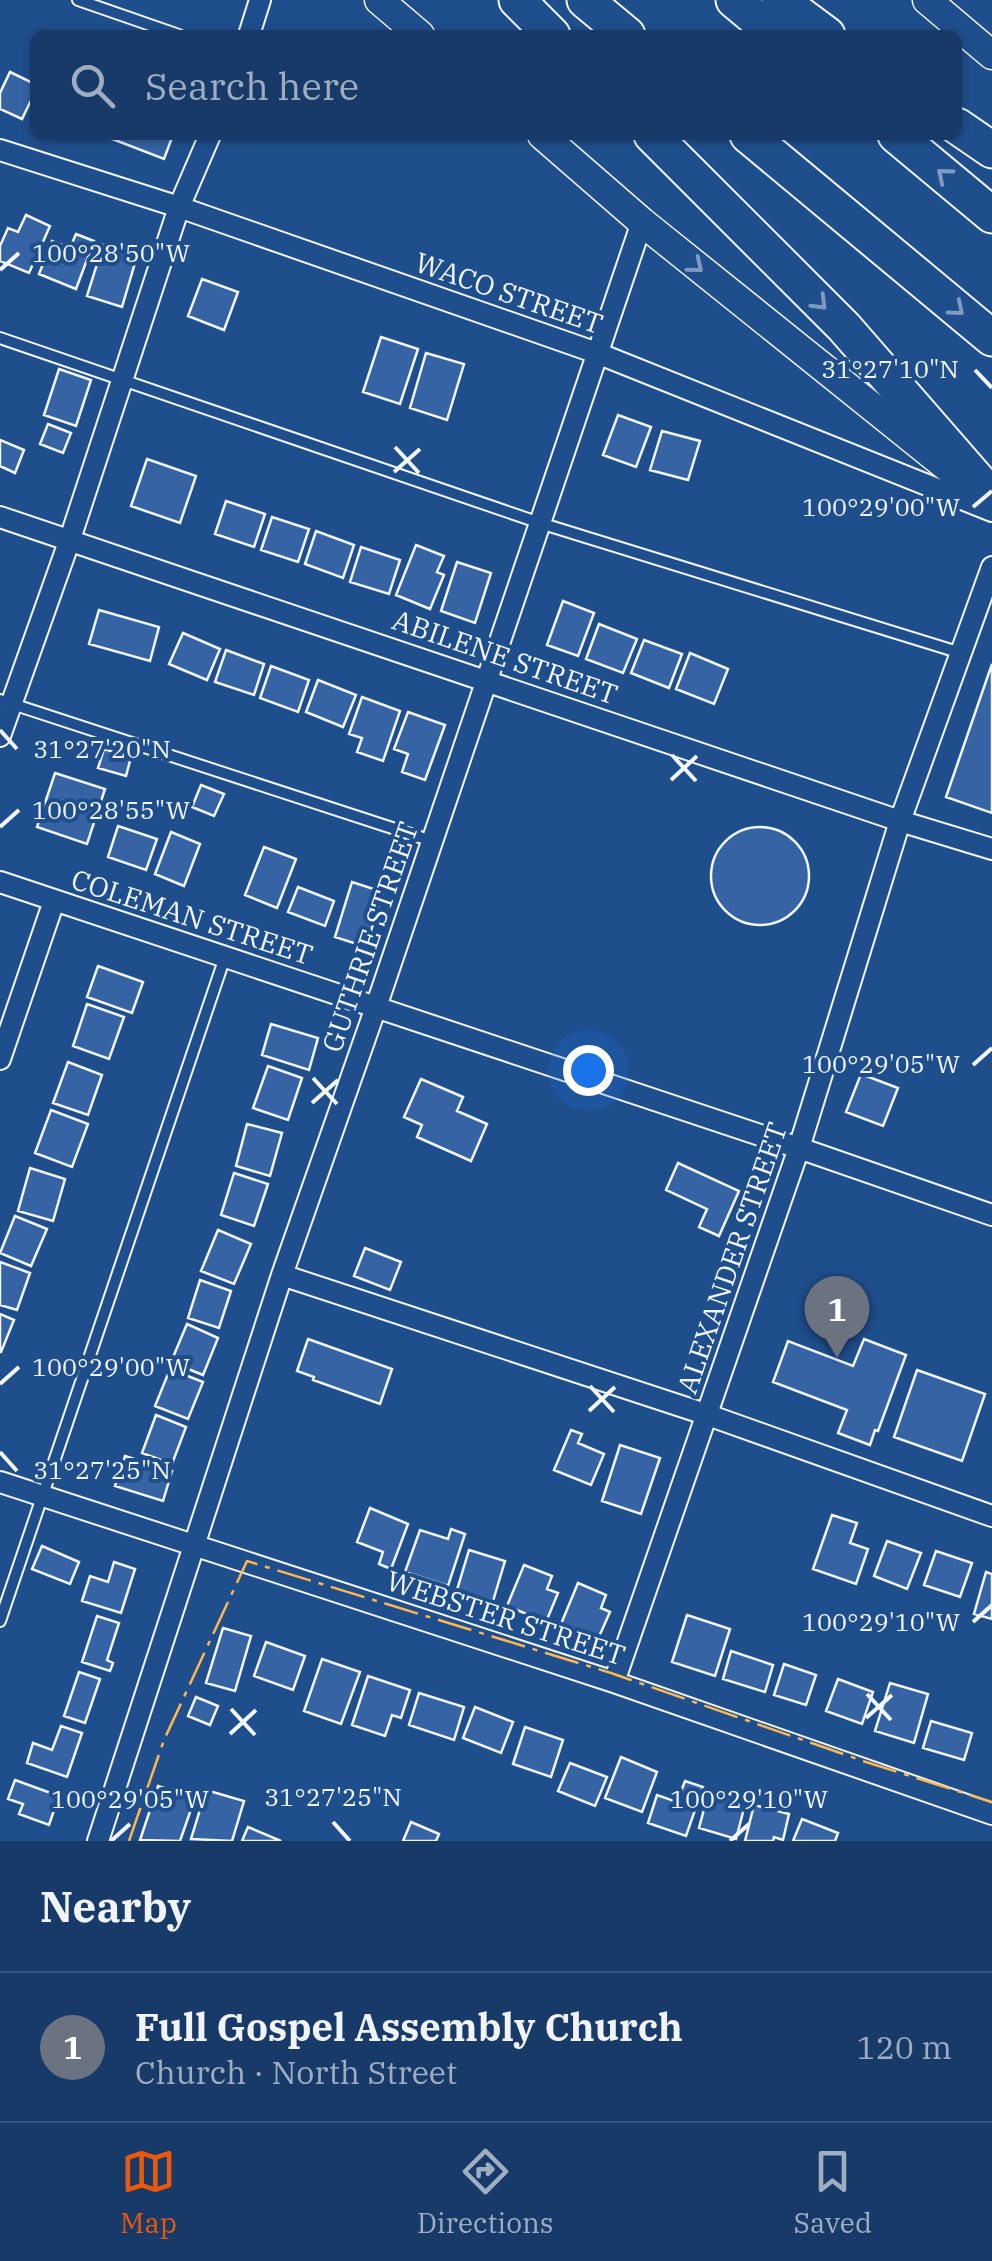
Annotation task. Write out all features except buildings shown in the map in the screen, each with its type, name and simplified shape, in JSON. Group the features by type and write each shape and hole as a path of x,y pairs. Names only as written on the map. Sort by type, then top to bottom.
{"highway":[{"path":"517,0 547,30"},
{"path":"585,0 621,30"},
{"path":"734,0 770,30"},
{"path":"780,0 820,30"},
{"path":"962,129 992,150"},
{"path":"657,140 844,327 992,504"},
{"path":"754,140 992,338"},
{"path":"902,140 992,215"}],"main road":[{"path":"379,0 414,30"},
{"path":"928,0 992,55"},
{"path":"548,140 642,222 992,504"}],"street":[{"path":"251,30 260,0"},
{"path":"0,736 6,702 70,539 179,207 208,140"},
{"name":"WACO STREET","path":"0,150 179,207 597,353 992,504"},
{"name":"GUTHRIE STREET","path":"98,1841 282,1274 642,222"},
{"name":"ABILENE STREET","path":"0,517 992,849"},
{"name":"ALEXANDER STREET","path":"614,1682 799,1148 900,820 992,566"},
{"name":"COLEMAN STREET","path":"0,882 992,1215"},
{"path":"0,1058 54,901"},
{"path":"282,1274 708,1415 992,1516"},
{"name":"WEBSTER STREET","path":"0,1482 614,1682 992,1814"}],"lane":[{"path":"78,0 165,30"},
{"path":"0,338 540,523 961,653"},
{"path":"6,702 432,841"},
{"path":"0,1621 225,957"}],"power":[{"path":"129,1841 164,1740 247,1561 611,1673 992,1802"}],"place":[{"name":"Full Gospel Assembly Church","path":"837,1358"}]}
